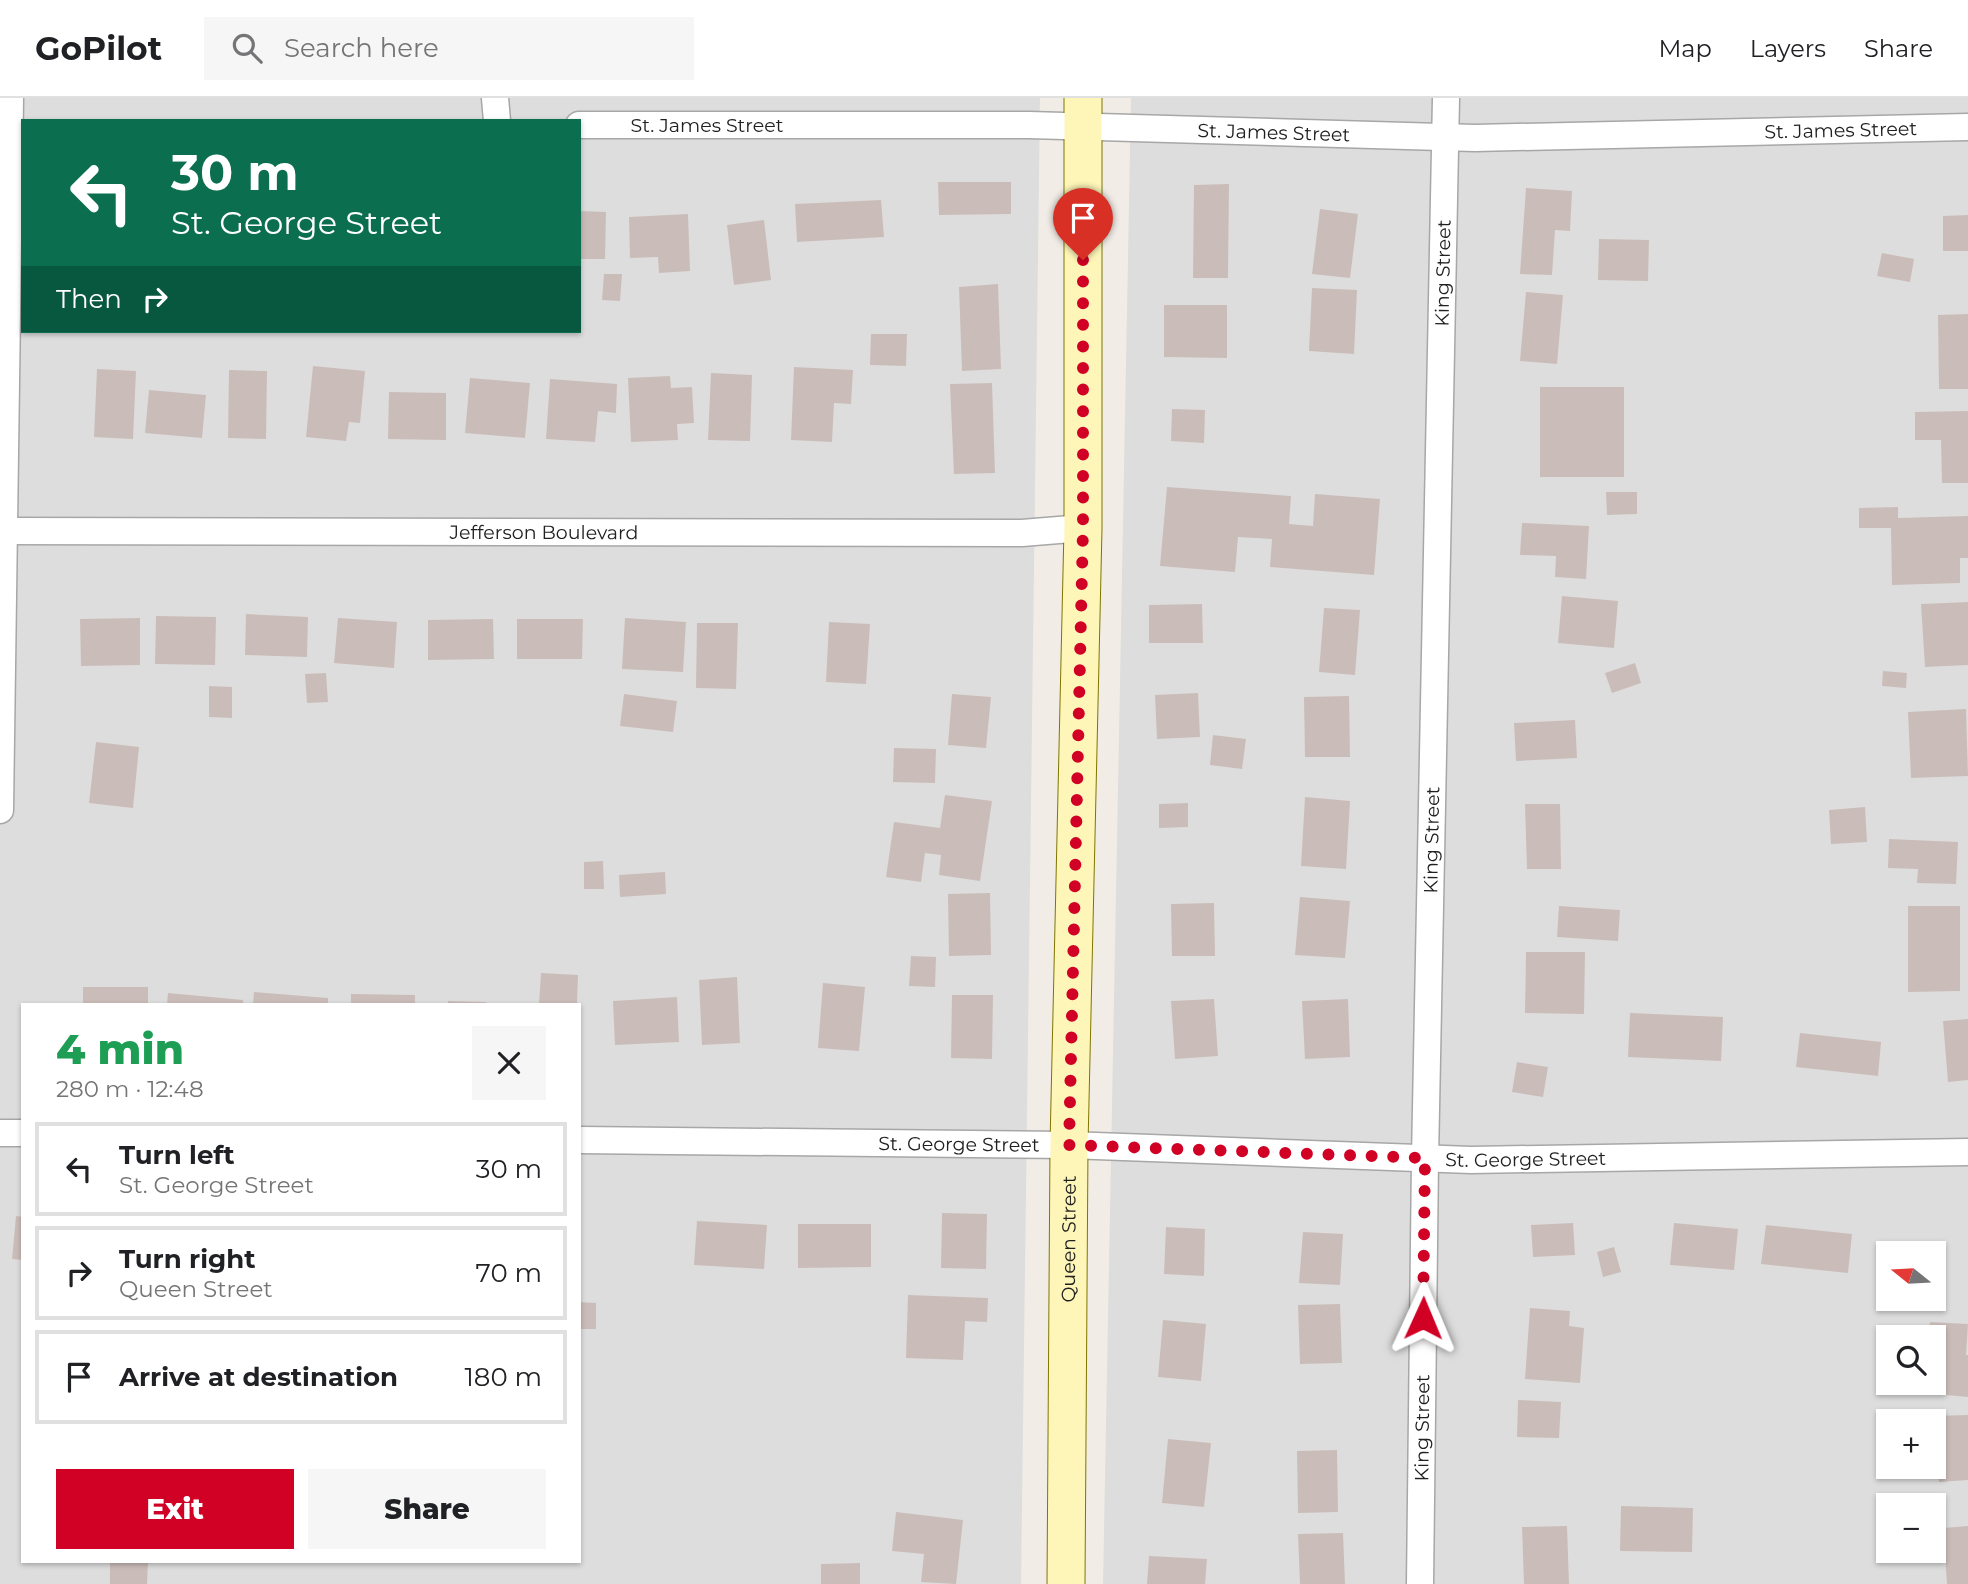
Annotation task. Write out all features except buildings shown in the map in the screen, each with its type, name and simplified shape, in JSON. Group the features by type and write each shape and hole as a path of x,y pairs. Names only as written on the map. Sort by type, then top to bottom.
{"main road":[{"name":"Queen Street","path":"1066,1584 1069,1145 1083,528 1083,112"}],"street":[{"path":"0,810 15,133 10,98"},
{"path":"495,98 497,119"},
{"name":"King Street","path":"1420,1584 1425,1158 1446,98"},
{"name":"St. James Street","path":"581,125 1083,112 1446,138 1968,127"},
{"name":"Jefferson Boulevard","path":"5,531 1022,533 1083,528"},
{"path":"0,1133 21,1133"},
{"name":"St. George Street","path":"581,1140 1069,1145 1471,1160 1968,1152"}],"shaded area":[{"path":"0,98 1040,98 1021,1584 0,1584"},
{"path":"1131,98 1968,98 1968,1584 1103,1584"}],"route":[{"path":"1083,260 1083,528 1069,1145 1425,1158 1423,1318"}]}
